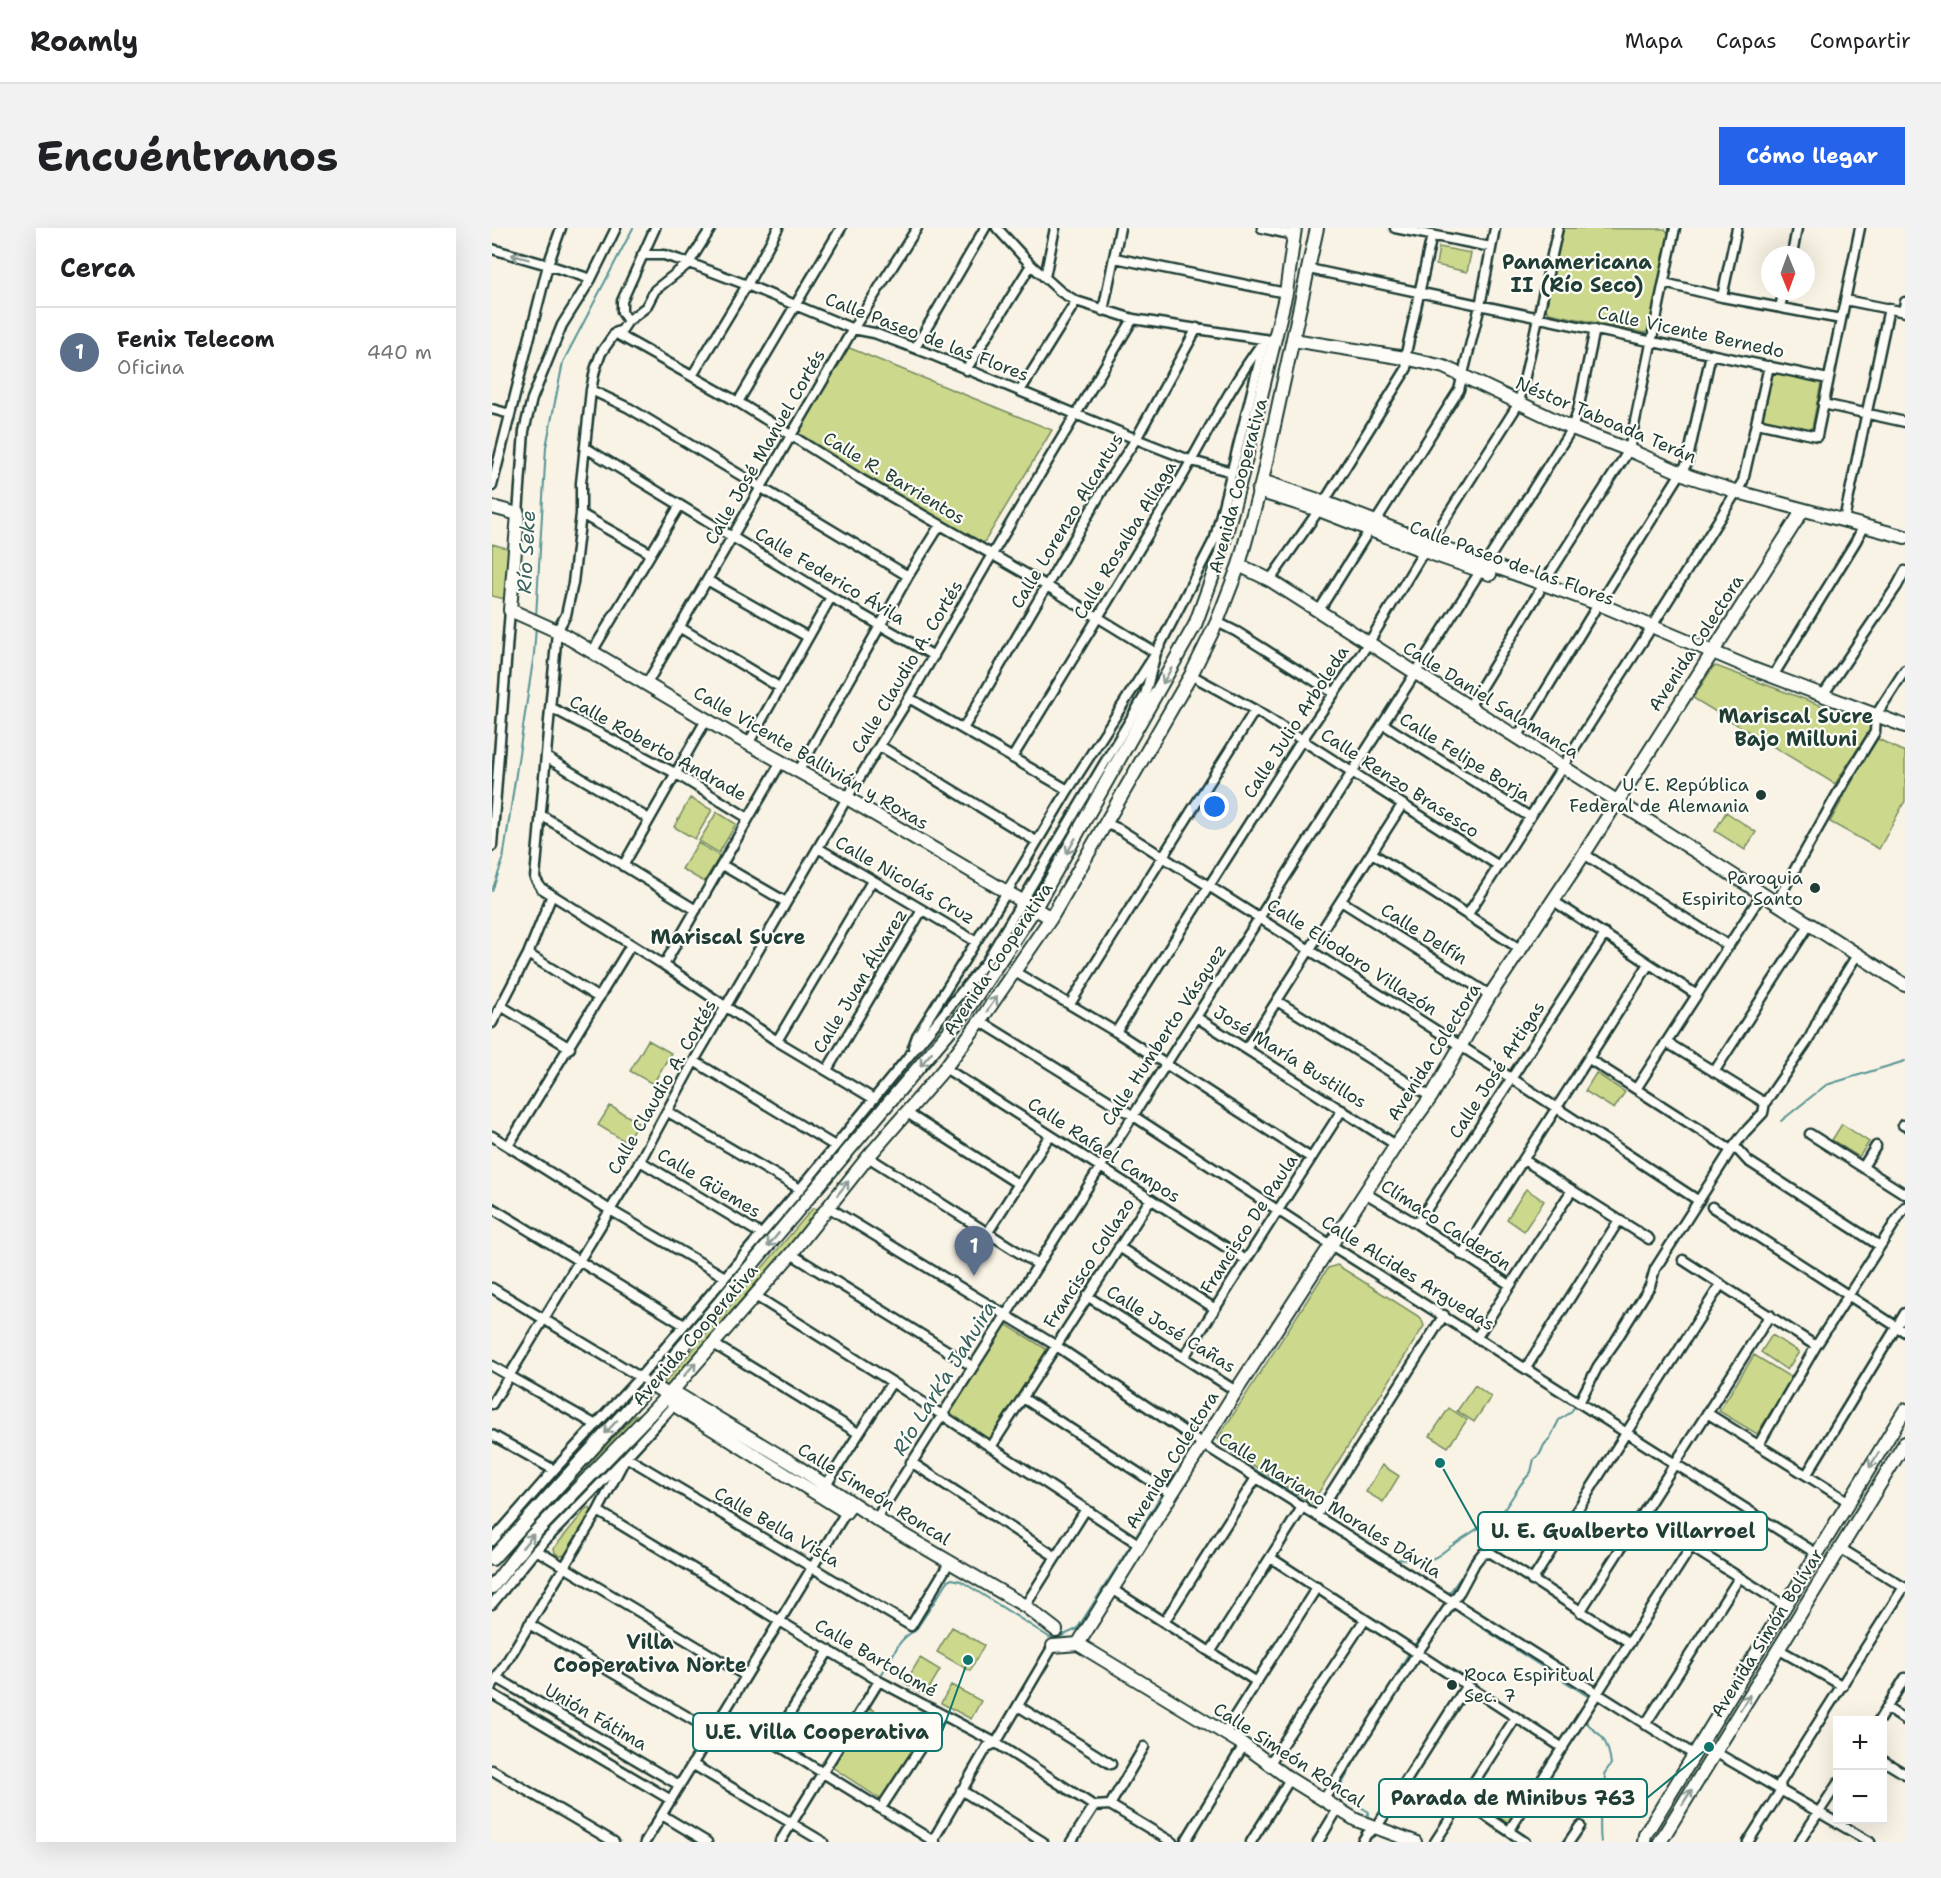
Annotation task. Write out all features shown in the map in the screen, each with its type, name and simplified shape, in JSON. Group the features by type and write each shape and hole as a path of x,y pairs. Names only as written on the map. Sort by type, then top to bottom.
{"street":[{"path":"492,486 548,265 561,228"},
{"path":"492,846 495,781 524,430 532,399 562,325 591,279 616,228"},
{"path":"628,321 622,312 621,305 655,228"},
{"path":"711,228 689,263 655,290 646,307 628,321 622,330 615,333 601,353 595,370 580,483 581,514 573,583 566,615 555,630 535,878 539,886 552,895 664,965 777,1041 874,1099"},
{"path":"692,376 747,285 778,228"},
{"path":"738,402 841,228"},
{"name":"Calle José Manuel Cortés","path":"646,685 790,435 917,228"},
{"path":"915,348 985,228"},
{"path":"911,1054 917,1036 1007,892 1036,841 1156,653 1215,538 1270,340 1133,319 1076,301 1031,265 996,228"},
{"path":"1045,277 1055,228"},
{"path":"1103,311 1120,228"},
{"path":"1262,228 1294,231"},
{"name":"Avenida Cooperativa","path":"492,1587 530,1538 671,1397 712,1343 791,1254 868,1156 945,1068 1051,918 1191,675 1217,622 1239,565 1260,486 1317,228"},
{"path":"1395,228 1491,247"},
{"path":"1318,612 1459,390 1480,306 1495,228"},
{"name":"Calle Julio Arboleda","path":"1116,1032 1302,740 1368,644 1519,403 1558,228"},
{"path":"1469,707 1629,450 1675,228"},
{"path":"1722,297 1737,228"},
{"path":"1793,246 1797,228"},
{"path":"1756,423 1817,436 1860,228"},
{"name":"Avenida Cooperativa","path":"492,1559 967,1010 1035,908 1195,625 1220,556 1270,340 1286,293 1294,231"},
{"path":"1270,580 1321,506 1403,377 1407,368 1406,358 1432,236"},
{"path":"492,249 591,279"},
{"name":"Calle Paseo de las Flores","path":"642,255 664,255 689,263 853,329 874,333 915,348 1136,440 1192,461 1232,472"},
{"path":"1115,258 1286,293"},
{"path":"966,370 1031,265"},
{"name":"Calle Vicente Bernedo","path":"1309,269 1828,379"},
{"path":"1664,283 1722,297 1841,319"},
{"path":"1780,307 1782,300"},
{"path":"1845,300 1904,311 1905,302"},
{"path":"1020,391 1076,301"},
{"path":"1844,520 1888,308"},
{"name":"Calle Claudio A. Cortés","path":"492,1404 640,1161 694,1061 786,902 1133,319"},
{"name":"Calle Lorenzo Alcantus","path":"963,729 1106,486 1136,440 1197,328"},
{"name":"Calle Humberto Vásquez","path":"876,1519 1572,428 1595,329"},
{"name":"Calle R. Barrientos","path":"615,333 738,402 862,480 1047,586 1156,653"},
{"name":"Calle Rosalba Aliaga","path":"1012,758 1192,461 1237,380 1270,340"},
{"name":"Néstor Taboada Terán","path":"1293,340 1406,358 1444,367 1572,428 1682,474 1738,492 1905,537"},
{"path":"1518,736 1596,607 1682,474 1687,463 1711,354"},
{"path":"1468,914 1738,492 1743,481 1768,366"},
{"path":"591,390 630,408 908,576"},
{"path":"1823,404 1905,422"},
{"path":"492,409 510,414"},
{"name":"Calle Federico Ávila","path":"586,448 831,597 934,656"},
{"name":"Calle Paseo de las Flores","path":"1260,486 1321,506 1427,547 1596,607 1709,656 1773,676 1905,726"},
{"path":"592,652 680,505"},
{"path":"492,507 518,514"},
{"name":"Avenida Colectora","path":"1078,1644 1236,1390 1396,1145 1431,1097 1490,995 1584,854 1803,510"},
{"path":"581,514 650,554"},
{"path":"798,772 908,576 940,525"},
{"path":"1773,676 1864,525"},
{"name":"Calle Daniel Salamanca","path":"1239,565 1270,580 1368,644 1518,736 1616,802 1905,985"},
{"path":"1824,695 1898,586 1905,571"},
{"path":"707,580 808,637"},
{"path":"748,744 831,597"},
{"name":"Calle Vicente Ballivián y Roxas","path":"510,610 555,630 706,720 847,798 1051,918"},
{"path":"1217,622 1237,632 1334,693"},
{"path":"679,627 779,687"},
{"path":"492,1541 596,1425 645,1381 684,1325 800,1189 986,962 1145,695 1156,653"},
{"path":"1776,903 1875,732 1876,715 1905,670"},
{"name":"Calle Renzo Brasesco","path":"1191,675 1255,710 1499,866"},
{"path":"909,698 1068,790"},
{"name":"Calle Roberto Andrade","path":"550,707 675,773 748,818"},
{"path":"1070,1004 1255,710"},
{"path":"623,866 706,720"},
{"name":"Calle Felipe Borja","path":"1383,724 1530,817"},
{"path":"880,746 1036,841"},
{"path":"546,757 649,819"},
{"path":"664,965 782,762"},
{"path":"1246,1049 1402,804"},
{"path":"541,815 696,910"},
{"name":"Calle Eliodoro Villazón","path":"1105,823 1163,856 1699,1201"},
{"name":"Calle Nicolás Cruz","path":"818,848 975,941"},
{"path":"1372,853 1520,950"},
{"path":"1584,854 1729,946"},
{"path":"722,865 786,902"},
{"path":"777,1041 872,881"},
{"path":"1636,1089 1762,894"},
{"path":"492,1023 528,954 552,895"},
{"path":"1552,900 1696,995"},
{"name":"Calle Delfín","path":"1341,901 1490,995"},
{"name":"Calle Juan Álvarez","path":"826,1070 922,910"},
{"path":"1714,1072 1809,925"},
{"name":"Calle José Artigas","path":"1417,1224 1605,934"},
{"path":"508,1146 631,945"},
{"path":"528,954 599,998"},
{"path":"1579,1403 1598,1366 1640,1304 1650,1286 1655,1269 1731,1150 1763,1113 1765,1103 1809,1039 1824,1008 1857,955"},
{"path":"1462,1255 1649,964"},
{"path":"1015,972 1116,1032 1311,1158"},
{"path":"1277,1001 1431,1097"},
{"path":"501,1006 570,1048"},
{"name":"José María Bustillos","path":"1196,1017 1396,1145"},
{"name":"Calle Alcides Arguedas","path":"980,1021 1132,1115 1331,1245 1817,1554"},
{"path":"1666,1042 1765,1103"},
{"path":"1589,1059 1731,1150 1737,1149 1748,1161 1880,1246"},
{"path":"694,1061 835,1146"},
{"name":"Calle Rafael Campos","path":"945,1068 1246,1260"},
{"name":"Francisco De Paula","path":"1184,1357 1342,1110"},
{"path":"668,1112 800,1189"},
{"path":"907,1113 1018,1184"},
{"path":"1810,1134 1905,1194"},
{"path":"988,1232 1050,1135"},
{"path":"492,1136 610,1210 725,1277"},
{"path":"1863,1167 1876,1146"},
{"path":"868,1156 1037,1264"},
{"path":"1524,1160 1649,1239"},
{"name":"Calle Güemes","path":"640,1161 761,1234"},
{"path":"1477,1337 1572,1190"},
{"name":"Clímaco Calderón","path":"1365,1193 1417,1224 1510,1286"},
{"name":"Francisco Collazo","path":"991,1447 1150,1200"},
{"name":"Calle Mariano Morales Dávila","path":"828,1207 1055,1345 1203,1444 1693,1755"},
{"path":"1759,1444 1816,1346 1905,1207"},
{"path":"492,1208 684,1325"},
{"path":"1712,1208 1905,1332"},
{"path":"1526,1368 1620,1220"},
{"path":"1119,1247 1214,1308"},
{"path":"791,1254 972,1366"},
{"path":"1683,1260 1816,1346"},
{"path":"1532,1581 1722,1284"},
{"path":"492,1288 671,1397 626,1457 536,1550 492,1604"},
{"path":"754,1295 892,1382 1140,1545"},
{"name":"Calle José Cañas","path":"1088,1296 1236,1390"},
{"path":"1807,1474 1905,1313"},
{"path":"1317,1515 1444,1315"},
{"path":"1580,1611 1770,1315"},
{"path":"712,1343 858,1433"},
{"path":"492,1366 596,1425"},
{"path":"826,1485 892,1382"},
{"name":"Calle Simeón Roncal","path":"671,1397 826,1485 849,1508"},
{"name":"Calle Simeón Roncal","path":"671,1397 849,1508 876,1519 1025,1606 1056,1630"},
{"path":"1023,1398 1171,1494"},
{"name":"Avenida Simón Bolívar","path":"1644,1842 1645,1835 1693,1755 1905,1410"},
{"path":"1707,1413 1849,1502"},
{"path":"492,1435 554,1470"},
{"name":"Avenida Simón Bolívar","path":"1660,1842 1904,1446"},
{"path":"494,1682 598,1511 626,1457"},
{"name":"Calle Bella Vista","path":"626,1457 911,1626 949,1563"},
{"path":"911,1462 1056,1557"},
{"path":"1164,1622 1256,1478"},
{"path":"1210,1651 1303,1506"},
{"path":"645,1842 849,1508"},
{"path":"1025,1606 1086,1509"},
{"name":"Calle Bartolomé","path":"598,1511 879,1681 996,1743 1094,1806"},
{"path":"1642,1515 1785,1606"},
{"path":"1509,1831 1691,1547"},
{"path":"1748,1842 1780,1790 1780,1783 1905,1588 1840,1548"},
{"path":"536,1550 746,1676"},
{"path":"1324,1799 1418,1652 1461,1591 1482,1554 1491,1553 1630,1643"},
{"path":"1817,1554 1831,1563"},
{"path":"1271,1558 1563,1748"},
{"path":"1645,1725 1739,1578"},
{"path":"1224,1733 1317,1587"},
{"path":"1112,1589 1257,1682"},
{"path":"1270,1763 1365,1618"},
{"path":"529,1624 712,1731"},
{"path":"724,1712 933,1842 987,1747 996,1743 1053,1646 1078,1644"},
{"name":"Calle Simeón Roncal","path":"1078,1644 1244,1745 1290,1779 1363,1824 1413,1842"},
{"path":"1778,1649 1843,1686"},
{"path":"773,1741 829,1650"},
{"path":"1882,1716 1905,1678"},
{"path":"780,1842 879,1681"},
{"name":"Unión Fátima","path":"494,1682 679,1785"},
{"path":"1362,1842 1367,1834 1376,1828 1467,1685"},
{"name":"Unión Fátima","path":"492,1694 671,1800"},
{"path":"1018,1706 1111,1764"},
{"path":"1887,1708 1905,1720"},
{"path":"881,1808 942,1715"},
{"path":"1435,1842 1516,1717"},
{"path":"1185,1842 1244,1745"},
{"path":"1110,1805 1144,1747"},
{"path":"1714,1752 1870,1842"},
{"path":"1693,1755 1707,1763"},
{"path":"1887,1763 1905,1774"},
{"path":"693,1764 823,1842"},
{"path":"492,1770 614,1842"},
{"path":"1251,1842 1290,1779"},
{"path":"961,1790 1043,1842"},
{"path":"1799,1842 1833,1790"},
{"path":"1462,1800 1525,1842"},
{"path":"1071,1842 1094,1806 1110,1805 1172,1842"},
{"path":"1318,1842 1339,1808"},
{"path":"662,1815 707,1842"},
{"path":"1569,1842 1580,1826"}],"green space":[{"path":"1562,228 1665,229 1669,234 1649,329 1645,333 1549,313 1546,309"},
{"path":"1439,247 1471,253 1467,272 1436,265"},
{"path":"842,345 1052,430 979,551 862,479 788,439"},
{"path":"1775,372 1821,383 1812,428 1766,420 1763,417 1772,374"},
{"path":"492,544 510,549 505,599 492,596"},
{"path":"1716,666 1868,723 1870,730 1835,784 1693,698 1713,667"},
{"path":"1876,738 1905,752 1905,801 1879,849 1830,822"},
{"path":"690,798 712,810 695,839 674,827"},
{"path":"717,812 736,824 719,853 699,841"},
{"path":"1726,812 1756,832 1745,850 1715,831"},
{"path":"698,843 720,856 704,882 682,869"},
{"path":"648,1040 671,1053 653,1084 630,1071"},
{"path":"1596,1073 1625,1092 1614,1109 1585,1091"},
{"path":"610,1106 638,1122 626,1142 598,1125"},
{"path":"1842,1124 1869,1142 1859,1157 1832,1140"},
{"path":"1526,1189 1544,1201 1524,1231 1507,1219"},
{"path":"813,1208 821,1209 667,1389 661,1387"},
{"path":"1337,1265 1421,1318 1424,1326 1312,1503 1221,1445 1218,1438 1328,1268"},
{"path":"1007,1325 1046,1349 1047,1353 992,1440 989,1441 950,1415 949,1412 1004,1326"},
{"path":"1772,1335 1799,1352 1787,1370 1761,1352"},
{"path":"1754,1355 1792,1378 1757,1434 1719,1411"},
{"path":"1475,1385 1491,1397 1474,1422 1457,1411"},
{"path":"1449,1408 1467,1420 1448,1447 1430,1436"},
{"path":"650,1410 569,1494 562,1492 633,1417"},
{"path":"1382,1465 1399,1476 1383,1502 1366,1492"},
{"path":"587,1508 590,1508 592,1513 566,1555 560,1556 555,1553 554,1548"},
{"path":"952,1627 984,1645 970,1671 937,1652"},
{"path":"920,1658 940,1670 925,1695 905,1683"},
{"path":"951,1685 981,1701 971,1719 941,1703"},
{"path":"869,1707 920,1740 884,1798 880,1799 832,1767"},
{"path":"1492,1787 1520,1807 1508,1824 1480,1804"}],"waterway":[{"name":"Río Seke","path":"536,617 546,447 563,362 633,228"},
{"name":"Río Lark’a Jahuira","path":"1824,375 1837,315 1841,309"},
{"name":"Río Lark’a Jahuira","path":"1504,527 1537,476"},
{"name":"Río Seke","path":"492,891 503,860 534,654 536,626"},
{"name":"Río Lark’a Jahuira","path":"1237,961 1252,935"},
{"name":"Río Lark’a Jahuira","path":"1164,1058 1181,1033"},
{"name":"Río Lark’a Jahuira","path":"1781,1121 1826,1085 1905,1061"},
{"name":"Río Lark’a Jahuira","path":"1144,1092 1161,1063"},
{"name":"Río Lark’a Jahuira","path":"1138,1117 1144,1106"},
{"name":"Río Lark’a Jahuira","path":"1099,1161 1111,1144"},
{"name":"Río Lark’a Jahuira","path":"1077,1199 1076,1196 1095,1168"},
{"name":"Río Lark’a Jahuira","path":"1002,1310 1019,1285 1022,1285"},
{"name":"Río Lark’a Jahuira","path":"981,1346 999,1315"},
{"name":"Río Lark’a Jahuira","path":"944,1404 968,1365"},
{"name":"Río Lark’a Jahuira","path":"1359,1539 1396,1560 1424,1561 1438,1556 1492,1517 1500,1516 1531,1472 1534,1459 1540,1454 1559,1420 1570,1413 1576,1405"},
{"name":"Río Lark’a Jahuira","path":"873,1511 882,1502 938,1414"},
{"name":"Río Lark’a Jahuira","path":"1201,1453 1214,1454"},
{"name":"Río Lark’a Jahuira","path":"1166,1487 1186,1460"},
{"name":"Río Lark’a Jahuira","path":"1236,1461 1281,1486 1353,1533 1354,1536"},
{"name":"Río Lark’a Jahuira","path":"1135,1538 1163,1492"},
{"name":"Río Lark’a Jahuira","path":"778,1615 839,1514 841,1515"},
{"path":"1306,1516 1340,1535"},
{"name":"Río Lark’a Jahuira","path":"1450,1592 1466,1573 1473,1557 1493,1535 1500,1516"},
{"name":"Río Lark’a Jahuira","path":"879,1677 903,1639 915,1631 948,1581 952,1579 961,1581 1049,1637 1057,1638 1077,1629 1132,1543"},
{"name":"Río Lark’a Jahuira","path":"1459,1613 1589,1697 1590,1701"},
{"name":"Río Lark’a Jahuira","path":"744,1672 775,1620"},
{"path":"1392,1685 1402,1664 1418,1641 1428,1632"},
{"name":"Río Lark’a Jahuira","path":"1584,1718 1604,1740 1611,1764 1604,1774 1606,1785 1600,1798 1601,1842"},
{"name":"Río Lark’a Jahuira","path":"677,1781 707,1731"},
{"path":"1362,1748 1338,1791 1339,1794 1369,1812 1366,1819"},
{"name":"Río Lark’a Jahuira","path":"668,1796 674,1786"},
{"name":"Río Lark’a Jahuira","path":"640,1842 660,1809"}],"place":[{"name":"U. E. República Federal de Alemania","path":"1761,795"},
{"name":"Paroquia Espirito Santo","path":"1815,888"},
{"name":"Fenix Telecom","path":"974,1276"},
{"name":"U. E. Gualberto Villarroel","path":"1440,1463"},
{"name":"U.E. Villa Cooperativa","path":"968,1660"},
{"name":"Roca Espiritual Sec. 7","path":"1452,1685"},
{"name":"Parada de Minibus 763","path":"1709,1747"}],"district":[{"name":"Panamericana II (Río Seco)","path":"1577,274"},
{"name":"Mariscal Sucre Bajo Milluni","path":"1796,728"},
{"name":"Mariscal Sucre","path":"728,937"},
{"name":"Villa Cooperativa Norte","path":"650,1654"}]}
